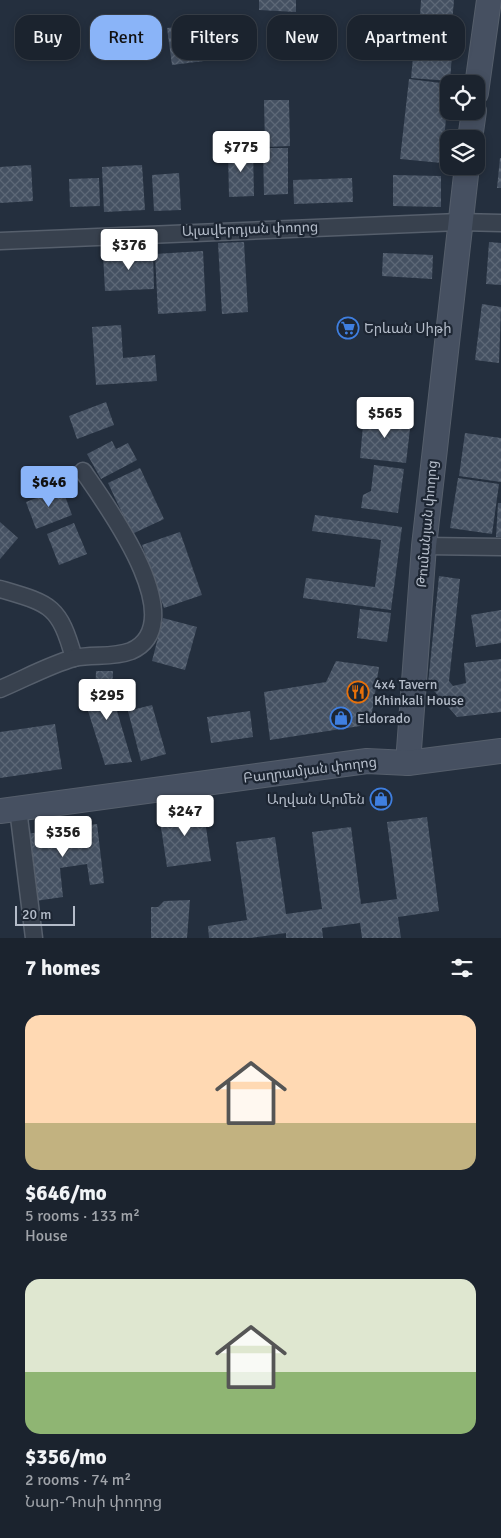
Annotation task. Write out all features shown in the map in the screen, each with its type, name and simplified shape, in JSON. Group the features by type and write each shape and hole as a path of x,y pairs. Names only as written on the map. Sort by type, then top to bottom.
{"main road":[{"path":"479,75 489,0"},
{"name":"Թումանյան փողոց","path":"408,764 424,546 466,175"},
{"name":"Բաղրամյան փողոց","path":"9,810 367,761 408,764 501,751"}],"street":[{"name":"Ալավերդյան փողոց","path":"0,241 459,222 501,223"},
{"path":"0,689 74,658 123,654 140,646 152,627 150,599 144,574 134,551 83,471"},
{"path":"424,546 501,547"},
{"path":"0,589 37,600 49,606 58,615 66,628 74,658"},
{"path":"9,810 34,938"}],"building":[{"path":"259,0 296,0 296,12 259,10"},
{"path":"421,0 454,0 453,15 420,15"},
{"path":"172,27 172,60 212,60 172,65 167,28"},
{"path":"413,60 452,60 450,75 440,75 440,80 411,78"},
{"path":"409,79 440,83 440,120 446,120 445,130 440,130 440,163 400,159"},
{"path":"264,100 289,100 290,146 265,147"},
{"path":"263,148 288,148 288,194 264,195"},
{"path":"228,150 253,150 254,196 229,197"},
{"path":"500,158 501,188 497,188"},
{"path":"31,165 33,201 0,203 0,167"},
{"path":"142,165 145,210 104,212 102,167"},
{"path":"179,173 181,210 154,211 152,175"},
{"path":"393,175 441,176 441,207 393,206"},
{"path":"99,178 100,206 70,207 69,179"},
{"path":"352,178 353,202 294,204 293,180"},
{"path":"244,242 248,312 222,314 218,243"},
{"path":"489,242 501,243 501,285 486,284"},
{"path":"203,251 206,311 158,314 155,254"},
{"path":"153,252 154,289 105,291 103,254"},
{"path":"383,253 433,255 432,279 382,276"},
{"path":"482,304 501,307 499,363 475,360"},
{"path":"121,325 123,358 155,355 157,381 96,385 92,327"},
{"path":"106,402 114,425 77,439 69,416"},
{"path":"364,415 411,420 406,463 360,458"},
{"path":"465,433 501,438 501,482 459,476"},
{"path":"112,441 116,449 128,443 137,460 101,479 87,454"},
{"path":"374,465 404,469 398,513 361,508 363,495 371,491"},
{"path":"140,468 164,519 132,534 108,483"},
{"path":"458,478 499,484 492,534 450,528"},
{"path":"62,488 72,515 36,529 26,502"},
{"path":"498,503 501,503 501,537 496,537"},
{"path":"315,515 402,527 391,610 303,598 306,578 375,587 381,540 312,531"},
{"path":"0,522 18,538 0,559"},
{"path":"74,523 87,554 59,565 47,534"},
{"path":"180,532 202,595 164,608 142,545"},
{"path":"439,576 460,579 449,681 453,686 466,683 464,663 501,659 501,712 457,717 428,684"},
{"path":"360,609 391,613 387,642 357,638"},
{"path":"501,610 501,643 476,647 471,615"},
{"path":"163,618 197,627 185,670 152,661"},
{"path":"336,661 379,667 372,713 360,726 270,740 264,692 326,682"},
{"path":"96,671 113,671 112,694 132,762 105,765 84,698 95,696"},
{"path":"152,705 166,754 141,761 128,711"},
{"path":"250,711 253,737 211,743 207,717"},
{"path":"55,724 62,769 0,778 0,732"},
{"path":"203,807 211,861 167,867 159,814"},
{"path":"427,817 439,911 398,917 401,938 362,938 360,923 322,928 323,938 286,938 286,933 250,938 209,938 208,926 247,920 236,842 275,837 286,914 322,909 312,832 351,827 361,904 397,899 387,822"},
{"path":"97,824 104,883 90,885 87,864 60,868 63,897 35,901 26,834"},
{"path":"190,900 187,938 151,938 151,907 158,907 164,901"}],"place":[{"name":"Երևան Սիթի","path":"348,328"},
{"name":"4x4 Tavern Khinkali House","path":"358,692"},
{"name":"Eldorado","path":"341,718"},
{"name":"Աղվան Արմեն","path":"381,799"}]}
